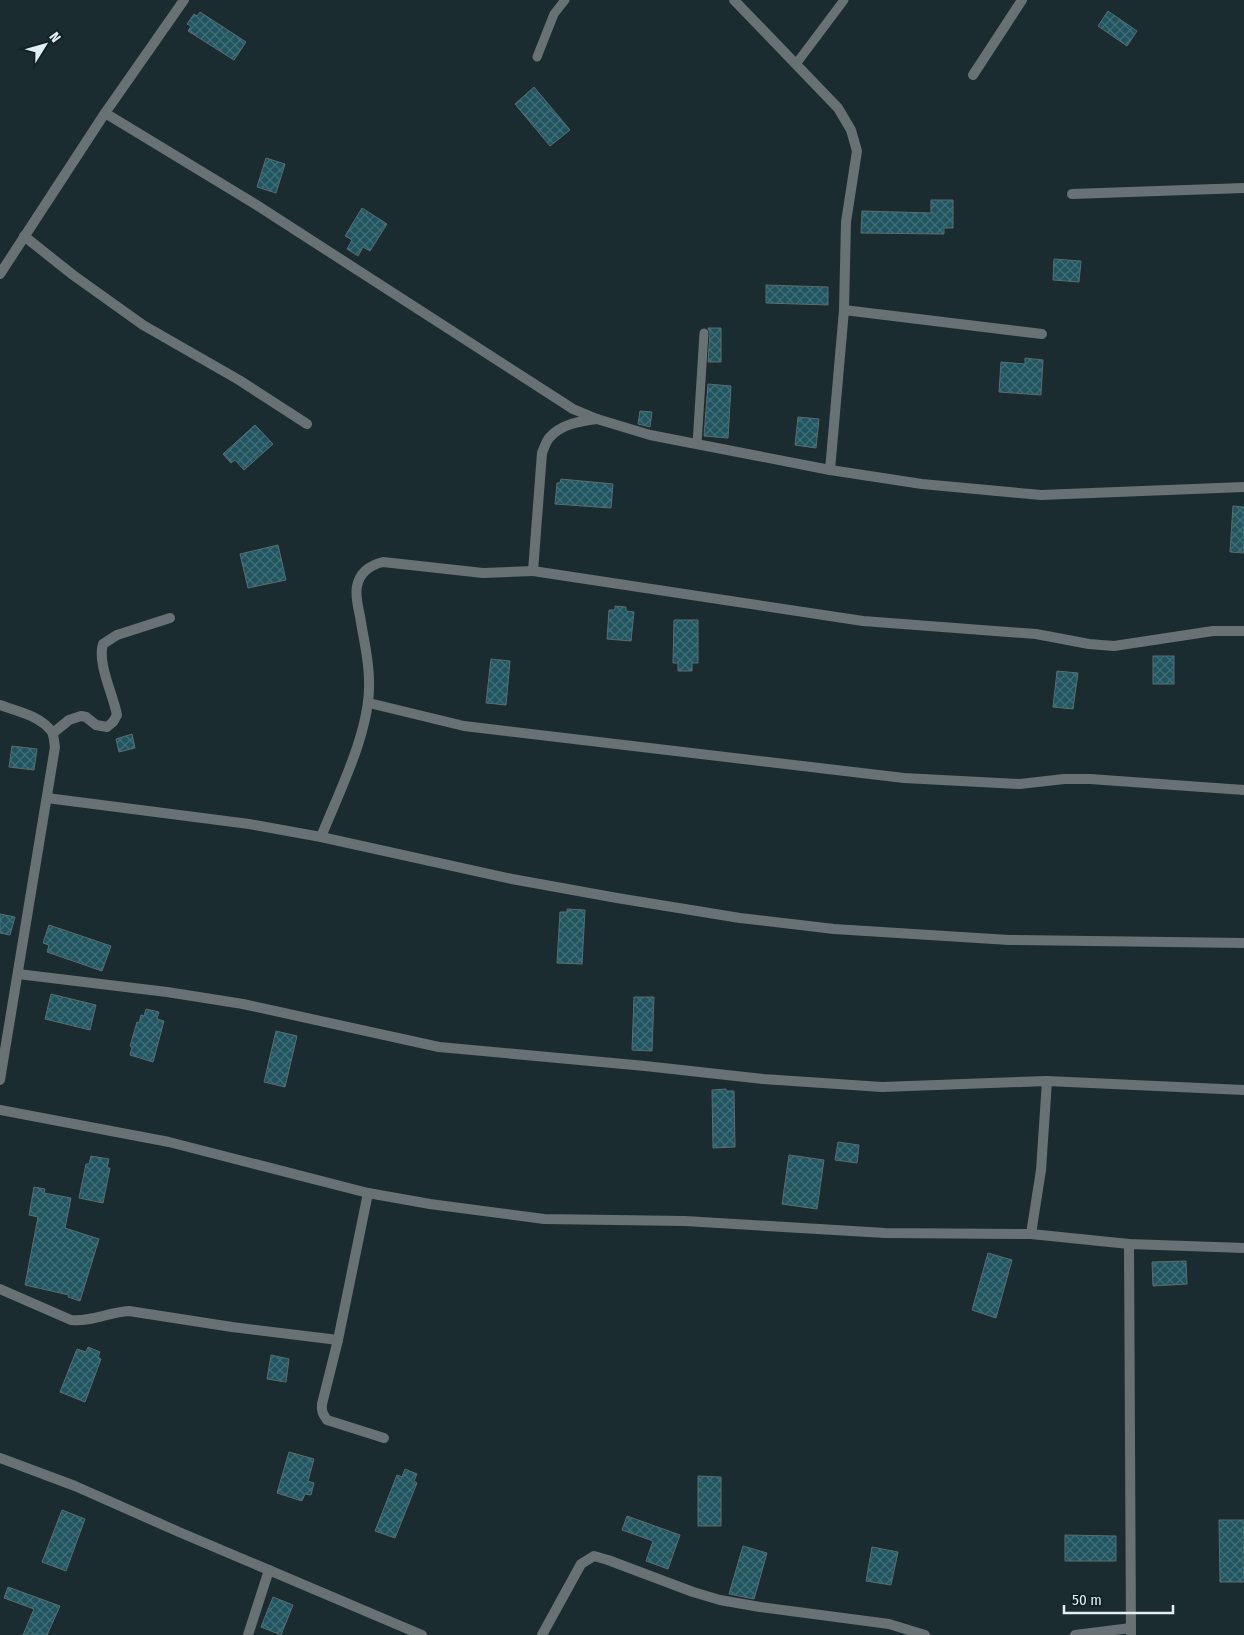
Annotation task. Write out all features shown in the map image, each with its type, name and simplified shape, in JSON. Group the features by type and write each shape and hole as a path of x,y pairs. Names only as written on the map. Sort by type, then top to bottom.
{"street":[{"path":"0,274 105,113 184,0"},
{"path":"734,0 838,108 851,130 857,151 846,222 844,310 830,470"},
{"path":"973,75 1022,0"},
{"path":"105,113 255,204 573,409 597,419 650,435 830,470 922,484 1041,495 1244,487"},
{"path":"1072,194 1244,188"},
{"path":"24,236 73,275 142,325 239,380 307,424"},
{"path":"844,310 1042,334"},
{"path":"533,571 542,453 548,438 574,422 597,419"},
{"path":"321,837 352,760 369,703 369,679 357,586 362,573 372,565 384,562 398,562 417,566 483,573 533,571 863,621 1036,634 1089,644 1114,646 1213,631 1244,631"},
{"path":"53,734 70,720 81,716 86,717 96,725 107,727 113,722 117,715 100,651 103,644 117,635 170,618"},
{"path":"369,703 464,726 904,778 1020,784 1064,779 1090,779 1244,790"},
{"path":"0,705 34,717 45,724 53,734 55,747 0,1080"},
{"path":"47,798 249,824 321,837 512,879 740,918 834,929 1009,940 1244,943"},
{"path":"18,974 167,992 243,1004 439,1047 763,1079 882,1088 1047,1082 1244,1090"},
{"path":"1031,1234 1041,1170 1047,1082"},
{"path":"0,1110 169,1142 368,1193 544,1220 685,1221 885,1233 1031,1234 1129,1244 1244,1248"},
{"path":"368,1193 322,1410 327,1420 384,1438"},
{"path":"1075,1635 1131,1631 1129,1244"},
{"path":"0,1289 71,1320 82,1321 129,1311 232,1327 338,1340"},
{"path":"0,1458 75,1486 422,1635"},
{"path":"542,1635 581,1564 594,1556 720,1600 889,1624 925,1635"},
{"path":"248,1635 270,1570"}],"lane":[{"path":"537,57 554,14 565,0"},
{"path":"796,64 844,0"},
{"path":"696,444 704,333"}],"building":[{"path":"1108,11 1137,31 1127,46 1098,26"},
{"path":"200,12 246,42 234,60 188,31 191,26 187,24 194,14 197,16"},
{"path":"534,87 570,130 550,146 515,104"},
{"path":"266,158 285,164 276,193 257,187"},
{"path":"931,200 953,200 953,228 944,228 944,234 861,233 862,211 931,213"},
{"path":"362,208 387,224 370,251 363,247 358,256 347,249 352,240 345,236"},
{"path":"1054,259 1081,261 1079,282 1053,280"},
{"path":"766,285 828,287 828,305 766,303"},
{"path":"708,328 721,328 721,362 708,362 710,333"},
{"path":"1025,358 1043,360 1041,395 999,392 1001,362 1025,364"},
{"path":"708,384 731,386 728,438 704,436"},
{"path":"640,411 652,412 650,427 638,424"},
{"path":"798,417 819,419 816,448 795,445"},
{"path":"255,425 273,444 244,470 235,460 231,463 223,454"},
{"path":"561,479 613,484 611,508 555,504 557,483 560,483"},
{"path":"1233,506 1244,507 1244,553 1230,552"},
{"path":"278,545 286,580 248,588 240,554"},
{"path":"615,606 626,607 626,611 634,612 631,641 607,639 609,610 615,610"},
{"path":"674,620 698,620 698,663 692,663 692,671 678,671 678,663 673,663"},
{"path":"1153,656 1174,656 1174,684 1153,684"},
{"path":"491,659 510,661 506,705 486,703"},
{"path":"1057,671 1078,673 1073,709 1053,707"},
{"path":"132,734 135,748 119,752 116,739"},
{"path":"12,746 37,749 34,770 9,767"},
{"path":"567,909 585,910 582,964 557,963 560,912 567,912"},
{"path":"0,914 15,917 10,935 0,933"},
{"path":"49,925 111,946 102,971 47,952 49,945 43,943"},
{"path":"51,994 96,1005 90,1030 45,1019"},
{"path":"634,997 654,997 652,1051 632,1050"},
{"path":"146,1009 159,1012 157,1019 164,1021 153,1062 130,1055 132,1047 130,1046 137,1022 139,1023 141,1015 144,1016"},
{"path":"276,1031 297,1036 285,1087 264,1082"},
{"path":"726,1089 726,1091 734,1091 735,1147 713,1148 712,1090"},
{"path":"838,1142 859,1145 857,1163 835,1160"},
{"path":"789,1155 824,1160 817,1209 782,1204"},
{"path":"91,1156 109,1159 107,1168 110,1168 103,1203 79,1198 86,1164 89,1164"},
{"path":"34,1187 45,1189 44,1193 71,1198 65,1228 99,1239 80,1301 68,1297 69,1295 25,1285 38,1217 29,1215"},
{"path":"988,1253 1012,1260 996,1318 972,1310"},
{"path":"1186,1261 1187,1284 1153,1286 1152,1262"},
{"path":"88,1347 100,1352 98,1357 101,1359 85,1402 60,1392 77,1349 86,1352"},
{"path":"271,1355 289,1359 286,1382 267,1379"},
{"path":"289,1452 314,1459 308,1481 314,1483 311,1495 305,1494 302,1501 277,1493"},
{"path":"405,1469 417,1474 414,1481 417,1483 395,1538 375,1531 397,1475 402,1477"},
{"path":"698,1476 721,1477 721,1526 698,1526"},
{"path":"62,1510 85,1519 66,1571 42,1562"},
{"path":"627,1516 680,1535 668,1569 646,1561 653,1541 622,1530"},
{"path":"1219,1520 1244,1520 1244,1582 1220,1582"},
{"path":"1065,1535 1116,1536 1116,1561 1065,1561"},
{"path":"743,1546 767,1553 754,1599 729,1594"},
{"path":"872,1547 898,1552 891,1585 866,1581"},
{"path":"8,1587 60,1606 47,1635 23,1635 34,1609 4,1598"},
{"path":"273,1597 293,1605 281,1635 261,1627"}]}
